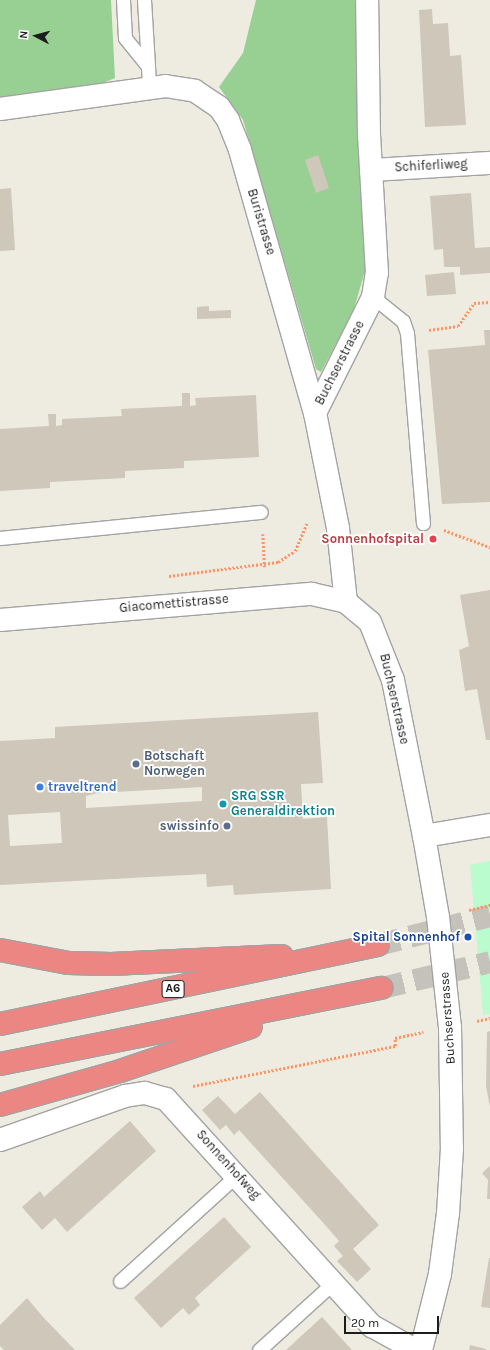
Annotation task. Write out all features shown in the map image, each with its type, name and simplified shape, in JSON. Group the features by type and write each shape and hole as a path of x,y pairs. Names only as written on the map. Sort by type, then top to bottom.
{"highway":[{"name":"A6","path":"0,1024 378,945"},
{"path":"0,950 68,963 111,964 345,953"},
{"path":"0,1064 382,988"},
{"path":"0,1105 120,1071 342,996"}],"street":[{"name":"Buchserstrasse","path":"367,0 371,170 377,273 373,296 315,413 338,528 346,602 370,622 386,656 424,836 438,917 450,1028 452,1148 448,1213 440,1274 421,1350"},
{"name":"Buristrasse","path":"0,109 149,88 175,86 195,91 219,107 228,120 277,276 315,413"},
{"name":"Schiferliweg","path":"371,170 490,163"},
{"name":"Giacomettistrasse","path":"0,620 292,594 312,594 346,602"},
{"path":"424,836 490,825"},
{"path":"0,1140 125,1096 154,1094"},
{"name":"Sonnenhofweg","path":"154,1094 178,1108 372,1326 415,1350"}],"lane":[{"path":"123,0 125,38 148,66"},
{"path":"144,0 149,88"},
{"path":"373,296 403,321 407,333 424,523"},
{"path":"0,538 261,512"},
{"path":"120,1281 237,1175"},
{"path":"259,1350 333,1283"}],"path":[{"path":"407,333 458,326 474,303 490,302"},
{"path":"164,576 278,562 296,551 303,540 308,518"},
{"path":"424,523 490,547"},
{"path":"469,910 490,905"},
{"path":"482,1020 490,1018"},
{"path":"154,1094 395,1046 395,1038 450,1028"}],"green space":[{"path":"0,0 111,0 115,78 98,85 0,99"},
{"path":"256,0 358,0 365,271 353,312 321,372 316,369 243,120 219,87 243,53"},
{"path":"490,861 490,1014 483,1015 470,865"}],"building":[{"path":"432,9 433,24 448,23 450,56 461,55 466,125 425,127 419,10"},
{"path":"318,155 329,188 316,193 305,160"},
{"path":"11,188 15,250 0,251 0,189"},
{"path":"471,193 475,248 490,247 490,273 460,275 460,267 444,267 443,249 434,250 430,196"},
{"path":"454,272 456,294 427,296 425,275"},
{"path":"209,306 209,311 231,310 231,318 197,319 197,307"},
{"path":"484,330 490,330 490,502 442,504 428,350 485,345"},
{"path":"182,393 190,393 190,406 196,405 195,398 256,395 259,457 184,461 184,468 125,471 125,478 50,482 50,488 0,491 0,429 49,426 48,414 56,414 56,426 62,425 62,419 122,416 121,409 182,406"},
{"path":"490,590 490,740 486,740 477,689 465,691 459,650 469,646 460,595"},
{"name":"SRG SSR Generaldirektion","path":"318,712 323,783 301,784 303,819 327,817 331,889 234,895 233,885 207,887 206,874 0,885 0,741 55,738 55,727","holes":["202,787 202,801 86,808 86,796 98,793","60,812 62,843 10,846 8,815"]},
{"path":"490,1031 490,1107 486,1086 487,1032"},
{"path":"260,1092 379,1225 353,1249 371,1269 357,1282 337,1261 343,1256 334,1246 339,1241 327,1227 239,1130 234,1135 226,1125 220,1130 202,1110 218,1096 235,1114"},
{"path":"130,1121 156,1151 67,1232 55,1218 42,1230 22,1207 40,1191 44,1197"},
{"path":"490,1166 490,1199 487,1199 488,1180 482,1173"},
{"path":"224,1217 251,1247 195,1298 200,1305 189,1315 183,1308 161,1328 134,1298"},
{"path":"490,1258 490,1308 481,1307"},
{"path":"27,1298 75,1350 4,1350 0,1346 0,1325"},
{"path":"322,1317 352,1350 286,1350 299,1338"},
{"path":"470,1345 486,1349 486,1350 469,1350"}],"tunnel":[{"path":"378,945 490,916"},
{"path":"382,988 490,962"}],"place":[{"name":"Sonnenhofspital","path":"433,539"},
{"name":"Botschaft Norwegen","path":"136,764"},
{"name":"traveltrend","path":"40,787"},
{"name":"SRG SSR Generaldirektion","path":"223,804"},
{"name":"swissinfo","path":"227,826"},
{"name":"Spital Sonnenhof","path":"468,937"}]}
